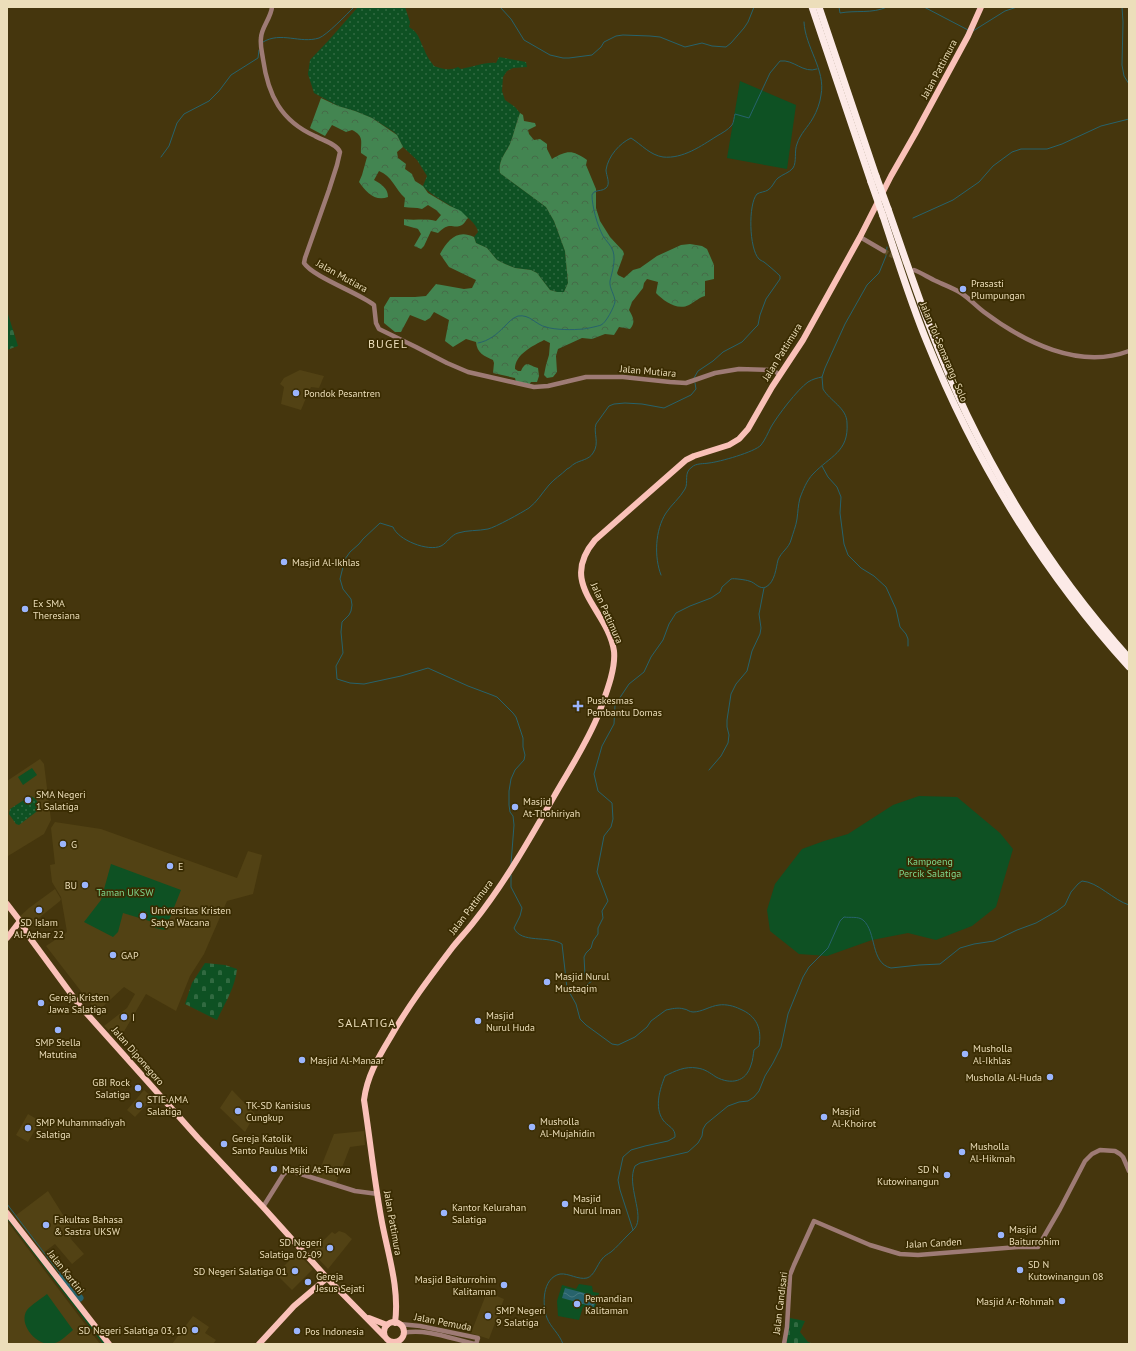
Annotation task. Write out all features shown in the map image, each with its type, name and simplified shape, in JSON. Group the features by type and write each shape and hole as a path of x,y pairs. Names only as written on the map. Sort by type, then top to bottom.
{"highway":[{"name":"Jalan Tol Semarang–Solo","path":"812,7 909,294 927,342 964,423 982,458 1013,511 1049,568 1106,642 1129,667"},
{"name":"Jalan Tol Semarang–Solo","path":"819,7 876,176 934,338 966,413 991,462 1042,545 1073,589 1129,658"}],"main road":[{"name":"Jalan Pattimura","path":"397,1323 396,1292 378,1194 364,1100 367,1082 371,1072 404,1013 451,949 476,919 514,864 574,762 594,724 612,672 614,658 613,647 604,626 583,586 581,565 586,552 601,534 686,460 729,445 740,439 748,429 803,340 860,238 891,176 968,36 982,7"},
{"name":"Jalan Diponegoro","path":"7,904 80,1006 198,1138 322,1273 384,1336"},
{"path":"7,938 20,921"},
{"name":"Jalan Kartini","path":"7,1212 109,1344"},
{"path":"321,1284 322,1273"},
{"path":"259,1344 294,1306 327,1278"},
{"path":"321,1284 333,1283"},
{"name":"Jalan Diponegoro","path":"366,1317 387,1325"},
{"path":"401,1344 403,1335 402,1328 397,1323 387,1325 384,1330 384,1336 390,1343 398,1341 403,1335"}],"street":[{"name":"Jalan Mutiara","path":"272,7 272,13 260,37 269,88 278,106 292,123 301,130 336,147 340,152 329,190 304,263 307,268 374,305 376,323 379,329 447,363 478,375 534,387 548,386 586,377 623,377 680,383 695,380 715,373 739,369 773,370 780,375"},
{"path":"860,238 884,251"},
{"path":"914,270 961,293 985,313 1004,326 1044,347 1078,357 1093,358 1119,355 1129,351"},
{"name":"Jalan Canden","path":"814,1221 870,1245 900,1254 918,1255 1018,1247 1038,1247 1085,1161 1092,1154 1100,1150 1115,1151 1123,1158 1129,1171"},
{"path":"263,1207 283,1175 288,1170 356,1191 378,1194"},
{"name":"Jalan Candisari","path":"784,1344 787,1327 790,1275 814,1221"},
{"name":"Jalan Pemuda","path":"397,1323 420,1326 478,1338 475,1344 430,1333 412,1331 403,1335"}],"shaded area":[{"name":"Pondok Pesantren","path":"300,370 324,376 319,388 311,387 301,410 281,404 284,387 280,384 284,378"},
{"name":"SMA Negeri 1 Salatiga","path":"40,759 44,764 51,820 44,834 8,856 7,781"},
{"name":"Universitas Kristen Satya Wacana","path":"55,822 101,829 237,878 248,851 262,855 253,894 227,901 204,954 190,976 176,1011 146,994 119,1040 104,1026 127,1008 135,994 124,987 97,1012 46,946 67,932 61,897 52,882 50,865 55,864 51,828"},
{"name":"SD Islam Al-Azhar 22","path":"55,889 61,899 60,901 25,929 17,919"},
{"name":"STIE AMA Salatiga","path":"144,1090 153,1098 135,1117 127,1110"},
{"name":"TK-SD Kanisius Cungkup","path":"232,1090 255,1114 245,1132 220,1108"},
{"name":"SMP Muhammadiyah Salatiga","path":"28,1114 40,1121 28,1142 16,1135"},
{"path":"364,1131 365,1145 350,1147 336,1183 317,1177 334,1134"},
{"name":"Fakultas Bahasa & Sastra UKSW","path":"48,1191 75,1234 70,1238 84,1254 72,1264 55,1244 43,1253 15,1216"},
{"path":"7,1221 100,1344 7,1344"},
{"name":"SD Negeri Salatiga 02-09","path":"339,1231 345,1233 352,1239 328,1269 312,1252 332,1232 335,1234"},
{"name":"SD Negeri Salatiga 01","path":"297,1253 313,1269 292,1290 276,1274"},
{"name":"SMP Negeri 9 Salatiga","path":"487,1292 504,1299 489,1339 471,1333"},
{"name":"SD Negeri Salatiga 03, 10","path":"193,1316 209,1327 205,1333 216,1340 213,1344 172,1344"}],"green space":[{"path":"358,7 405,7 410,22 409,27 417,34 428,58 434,66 443,69 458,67 461,69 483,64 496,63 499,57 526,62 527,67 513,68 507,71 503,77 502,91 505,100 515,107 520,113 510,144 501,161 500,173 546,207 554,221 565,251 568,283 564,292 550,290 537,273 531,270 515,268 505,264 497,260 487,248 476,243 474,237 478,232 476,226 463,214 436,197 423,186 427,176 417,160 403,147 394,132 372,118 338,106 314,93 308,74 310,60"},
{"path":"740,81 796,105 787,169 727,158"},
{"path":"321,98 338,106 372,118 397,135 403,147 397,152 398,158 406,164 405,169 412,174 415,181 423,186 428,193 461,211 468,218 464,224 456,227 446,227 438,233 431,231 421,249 414,246 421,234 418,229 404,225 404,219 436,221 441,215 428,205 422,209 404,207 405,198 390,179 379,171 374,180 382,185 388,194 388,197 379,198 371,195 359,182 367,157 361,153 361,139 358,134 352,130 346,132 332,125 325,136 310,128"},
{"path":"520,113 523,115 524,121 535,123 536,126 528,130 529,134 534,140 540,139 547,144 547,149 552,159 570,152 587,160 586,165 596,189 596,208 600,221 610,237 624,254 617,273 618,275 624,278 633,270 640,268 657,256 681,245 690,244 702,246 707,249 714,265 714,279 705,281 705,296 684,307 675,306 663,299 656,293 658,282 647,279 643,288 632,302 629,310 633,317 632,326 630,329 619,327 614,335 605,334 592,339 582,338 558,349 556,356 557,372 553,377 547,378 544,375 549,355 550,343 544,340 525,351 518,359 515,369 521,371 526,364 538,368 539,376 537,382 531,382 529,385 516,382 515,378 493,373 493,360 479,351 476,342 466,339 453,347 445,341 449,320 434,312 430,318 425,321 410,315 401,332 395,332 384,323 384,307 390,297 426,296 436,284 464,289 472,288 476,280 449,267 440,254 450,240 463,234 474,237 476,243 487,248 497,260 515,268 531,270 537,273 550,290 564,292 568,283 565,251 554,221 546,207 500,173 501,161 510,144"},
{"path":"7,311 18,346 7,350"},
{"path":"32,768 37,775 23,785 18,777"},
{"path":"30,796 36,799 40,809 19,825 16,824 9,814 10,809"},
{"name":"Kampoeng Percik Salatiga","path":"919,796 957,797 1000,833 1013,849 996,907 972,926 936,940 908,933 872,940 827,956 799,954 770,931 767,910 775,884 802,849 848,834 893,805"},
{"name":"Taman UKSW","path":"111,864 181,890 165,930 155,928 156,923 123,913 118,932 113,937 84,922 101,900"},
{"path":"205,963 225,965 237,969 232,989 217,1020 185,1004 192,983"},
{"path":"11,1219 107,1344 103,1344 8,1220"},
{"name":"Pemandian Kalitaman","path":"579,1284 592,1286 593,1292 599,1293 595,1309 583,1307 579,1320 558,1316 557,1301 562,1285 576,1289"},
{"path":"47,1294 73,1330 60,1341 49,1344 36,1339 27,1329 25,1322 27,1310"},
{"path":"790,1318 805,1321 800,1332 808,1342 814,1344 786,1344"}],"water":[{"path":"565,1288 596,1296 594,1307 562,1298"}],"waterway":[{"path":"263,42 270,39 284,37 305,40 319,38 332,29 354,7"},
{"path":"500,7 511,19 524,40 550,55 563,58 592,55 604,42 616,36 623,35 660,37 685,47 702,43 712,46 726,47 744,28 754,7"},
{"path":"839,7 840,13 870,11 887,7"},
{"path":"924,7 968,30"},
{"path":"973,31 1005,11 1017,7"},
{"path":"1122,7 1122,65 1124,76 1129,84"},
{"path":"694,378 698,371 723,352 742,342 758,325 766,299 780,279 780,276 759,259 756,254 753,246 751,216 754,199 757,194 768,190 778,178 793,168 798,140 813,118 819,104 822,86 821,77 805,31 804,22"},
{"path":"161,157 169,146 177,123 184,114 209,101 231,75 258,58 259,50"},
{"path":"478,343 486,341 492,337 512,319 518,316 529,318 542,326 559,329 586,329 603,324 615,302 610,284 614,255 599,226 594,210 592,195 594,192 606,188 608,184 606,170 607,165 612,155 623,143 631,138 650,152 663,157 685,154 698,148 727,130 733,124 735,114 749,118 770,73 780,61 790,62 807,70 817,69"},
{"path":"913,218 953,200 979,182 993,166 1012,152 1021,149 1047,149 1062,144 1101,126 1129,119"},
{"path":"570,993 581,989 592,981 585,975 584,957 591,948 593,941 598,934 598,928 603,918 602,911 608,901 597,872 604,836 611,827 613,819 612,803 598,791 594,774 602,746 614,724 615,705 629,684 644,672 651,657 663,640 669,624 676,613 711,598 720,592 722,587 731,579 748,581 764,588 771,582 775,575 778,560 791,540 797,522 800,498 805,485 813,474 837,453 845,441 847,433 846,418 841,409 823,389 822,377 845,324 867,285 879,273 886,256 887,247"},
{"path":"661,575 657,560 657,544 660,527 666,513 685,489 689,469 696,465 745,454 757,448 761,445 778,416 788,403 808,382 822,377"},
{"path":"511,864 514,825 513,816 510,812 509,791 511,779 515,770 524,760 525,755 523,738 516,717 497,697 428,668 401,676 364,684 350,683 337,679 336,666 343,653 341,632 342,622 349,615 352,605 351,599 343,589 340,579 345,559 350,552 380,523 393,527 396,532 414,544 429,547 441,546 453,535 458,533 488,529 502,523 529,508 555,479 573,464 587,459 591,455 596,446 596,424 609,406 625,403 664,408 691,395 696,389 695,383"},
{"path":"822,466 828,477 837,487 841,497 840,513 844,544 848,555 861,568 874,576 886,587 896,609 900,627 908,639 908,646"},
{"path":"709,770 721,756 728,743 729,735 727,720 731,694 736,684 747,671 752,651 760,634 761,628 759,614 764,588"},
{"path":"511,875 511,887 522,908 514,928 517,933 522,936 556,941 562,944 567,988 576,1004 580,1019 612,1044 618,1045 635,1037 647,1027 651,1021 666,1010 675,1008 682,1008 693,1012 719,1005 735,1007 751,1015 759,1029 759,1046 754,1050 749,1071 742,1078 727,1081 716,1077 707,1071 697,1068 680,1069 665,1076 658,1104 660,1115 674,1131 675,1137 668,1141 631,1150 623,1157 618,1180 633,1230"},
{"path":"563,1344 545,1313 544,1299 547,1286 550,1281 560,1274 567,1274 580,1278 589,1277 594,1273 600,1261 635,1228 638,1222 633,1182 635,1166 640,1163 688,1152 698,1143 706,1124 728,1106 739,1102 748,1101 759,1091 765,1076 781,1047 788,1014 803,977 809,967 828,948 840,921 844,917 863,920 870,932 880,960 884,965 891,968 940,964 960,948 994,941 1036,923 1065,905 1071,892 1082,881 1094,884 1123,903 1129,905"},
{"path":"7,1204 61,1275"},
{"path":"62,1276 80,1298"}],"tunnel":[{"path":"884,251 908,265"}],"place":[{"name":"Prasasti Plumpungan","path":"963,289"},
{"name":"Pondok Pesantren","path":"296,393"},
{"name":"Masjid Al-Ikhlas","path":"284,562"},
{"name":"Ex SMA Theresiana","path":"25,609"},
{"name":"Puskesmas Pembantu Domas","path":"578,706"},
{"name":"SMA Negeri 1 Salatiga","path":"28,800"},
{"name":"Masjid At-Thohiriyah","path":"515,807"},
{"name":"G","path":"63,844"},
{"name":"E","path":"170,866"},
{"name":"BU","path":"85,885"},
{"name":"SD Islam Al-Azhar 22","path":"39,910"},
{"name":"Universitas Kristen Satya Wacana","path":"143,916"},
{"name":"GAP","path":"113,955"},
{"name":"Masjid Nurul Mustaqim","path":"547,982"},
{"name":"Gereja Kristen Jawa Salatiga","path":"41,1003"},
{"name":"I","path":"124,1017"},
{"name":"Masjid Nurul Huda","path":"478,1021"},
{"name":"SMP Stella Matutina","path":"58,1030"},
{"name":"Musholla Al-Ikhlas","path":"965,1054"},
{"name":"Masjid Al-Manaar","path":"302,1060"},
{"name":"Musholla Al-Huda","path":"1050,1077"},
{"name":"GBI Rock Salatiga","path":"138,1088"},
{"name":"STIE AMA Salatiga","path":"139,1105"},
{"name":"TK-SD Kanisius Cungkup","path":"238,1111"},
{"name":"Masjid Al-Khoirot","path":"824,1117"},
{"name":"Musholla Al-Mujahidin","path":"532,1127"},
{"name":"SMP Muhammadiyah Salatiga","path":"28,1128"},
{"name":"Gereja Katolik Santo Paulus Miki","path":"224,1144"},
{"name":"Musholla Al-Hikmah","path":"962,1152"},
{"name":"Masjid At-Taqwa","path":"274,1169"},
{"name":"SD N Kutowinangun","path":"947,1175"},
{"name":"Masjid Nurul Iman","path":"565,1204"},
{"name":"Kantor Kelurahan Salatiga","path":"444,1213"},
{"name":"Fakultas Bahasa & Sastra UKSW","path":"46,1225"},
{"name":"Masjid Baiturrohim","path":"1001,1235"},
{"name":"SD Negeri Salatiga 02-09","path":"330,1248"},
{"name":"SD N Kutowinangun 08","path":"1020,1270"},
{"name":"SD Negeri Salatiga 01","path":"295,1271"},
{"name":"Gereja Jesus Sejati","path":"308,1282"},
{"name":"Masjid Baiturrohim Kalitaman","path":"504,1285"},
{"name":"Masjid Ar-Rohmah","path":"1062,1301"},
{"name":"Pemandian Kalitaman","path":"577,1304"},
{"name":"SMP Negeri 9 Salatiga","path":"488,1316"},
{"name":"SD Negeri Salatiga 03, 10","path":"195,1330"},
{"name":"Pos Indonesia","path":"297,1331"}],"district":[{"name":"BUGEL","path":"388,343"},
{"name":"SALATIGA","path":"367,1022"}]}
